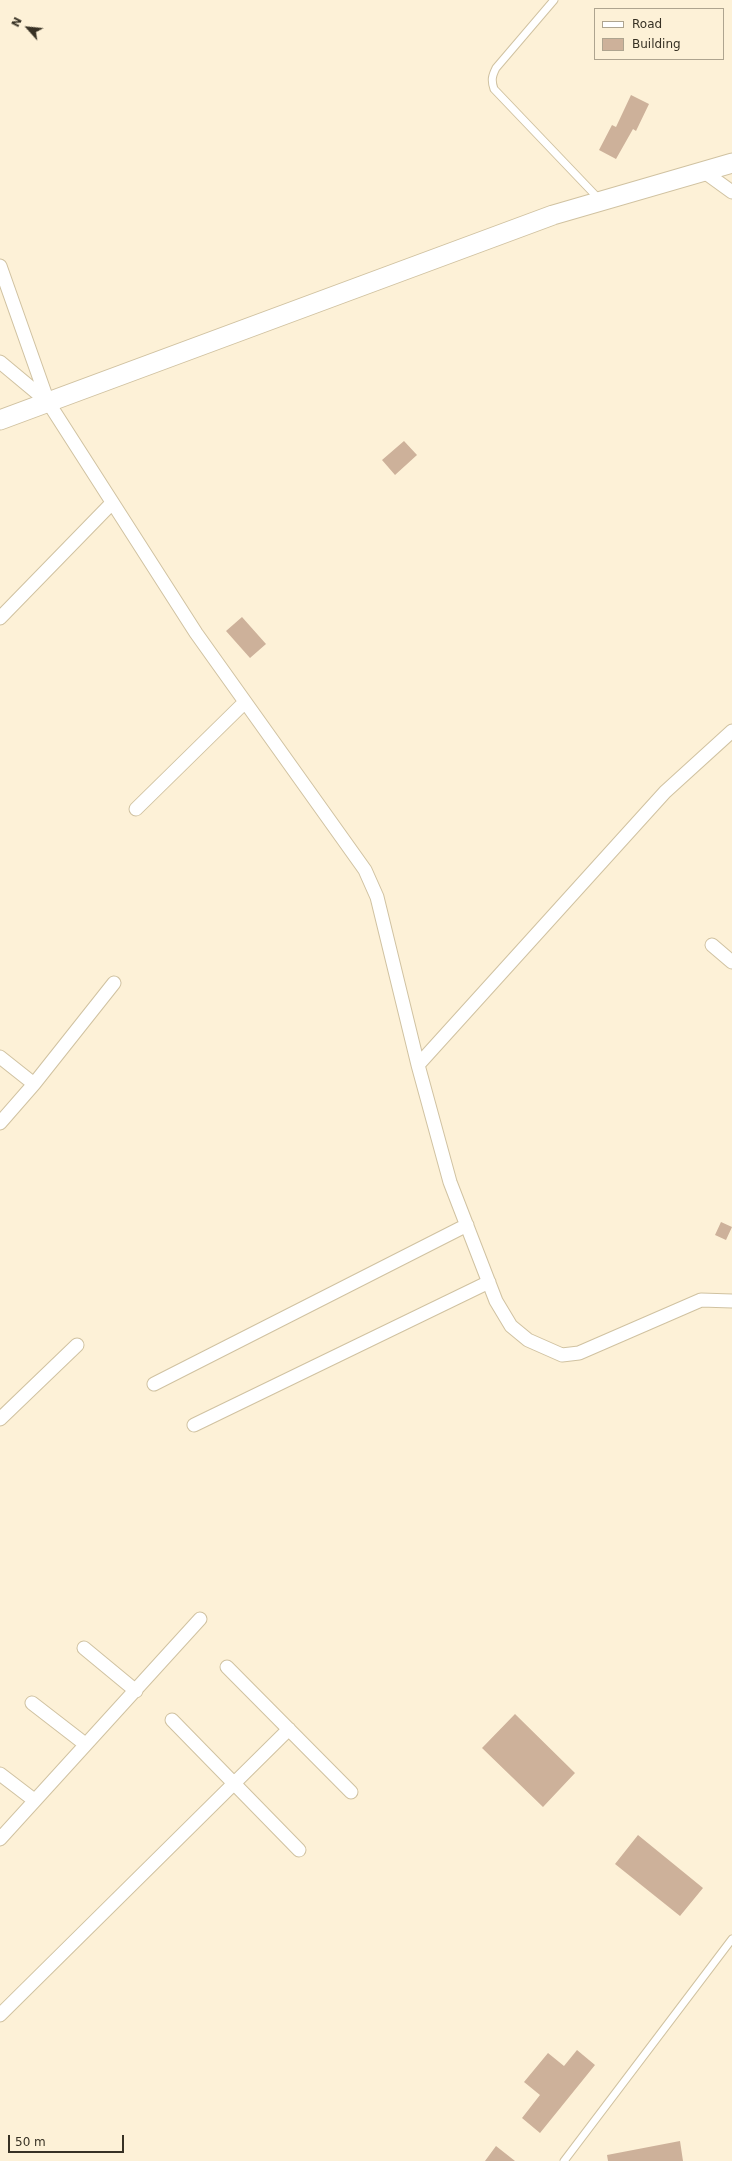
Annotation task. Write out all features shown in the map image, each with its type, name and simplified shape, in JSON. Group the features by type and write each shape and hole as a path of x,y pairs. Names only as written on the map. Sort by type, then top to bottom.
{"main road":[{"path":"0,420 553,215 732,163"}],"street":[{"path":"703,172 732,192"},
{"path":"0,266 48,402 192,628 365,870 371,882 450,1182 496,1301 512,1326 528,1340 562,1355 579,1354 701,1300 732,1301"},
{"path":"0,362 48,402"},
{"path":"0,618 112,503"},
{"path":"136,809 245,702"},
{"path":"418,1065 665,792 732,731"},
{"path":"712,945 732,962"},
{"path":"0,1123 34,1084 114,983"},
{"path":"0,1057 34,1084"},
{"path":"154,1384 467,1225"},
{"path":"194,1426 488,1282"},
{"path":"0,1418 77,1345"},
{"path":"0,1839 200,1619"},
{"path":"84,1648 136,1690"},
{"path":"227,1667 352,1792"},
{"path":"32,1703 85,1744"},
{"path":"172,1720 299,1850"},
{"path":"0,2015 289,1729"},
{"path":"0,1774 34,1800"}],"lane":[{"path":"554,0 496,68 492,76 492,82 494,88 601,201"},
{"path":"564,2161 732,1939"}],"building":[{"path":"631,95 649,104 636,131 633,129 616,159 599,150 612,125 616,127"},
{"path":"404,441 417,455 395,475 382,460"},
{"path":"242,617 266,644 250,658 226,631"},
{"path":"721,1222 732,1227 726,1240 715,1235"},
{"path":"515,1714 575,1773 543,1807 482,1748"},
{"path":"638,1835 703,1888 680,1916 615,1864"},
{"path":"577,2050 595,2065 540,2133 522,2118 540,2095 524,2082 548,2053 564,2066"},
{"path":"680,2141 683,2161 608,2161 607,2155"},
{"path":"496,2146 515,2161 485,2161"}]}
